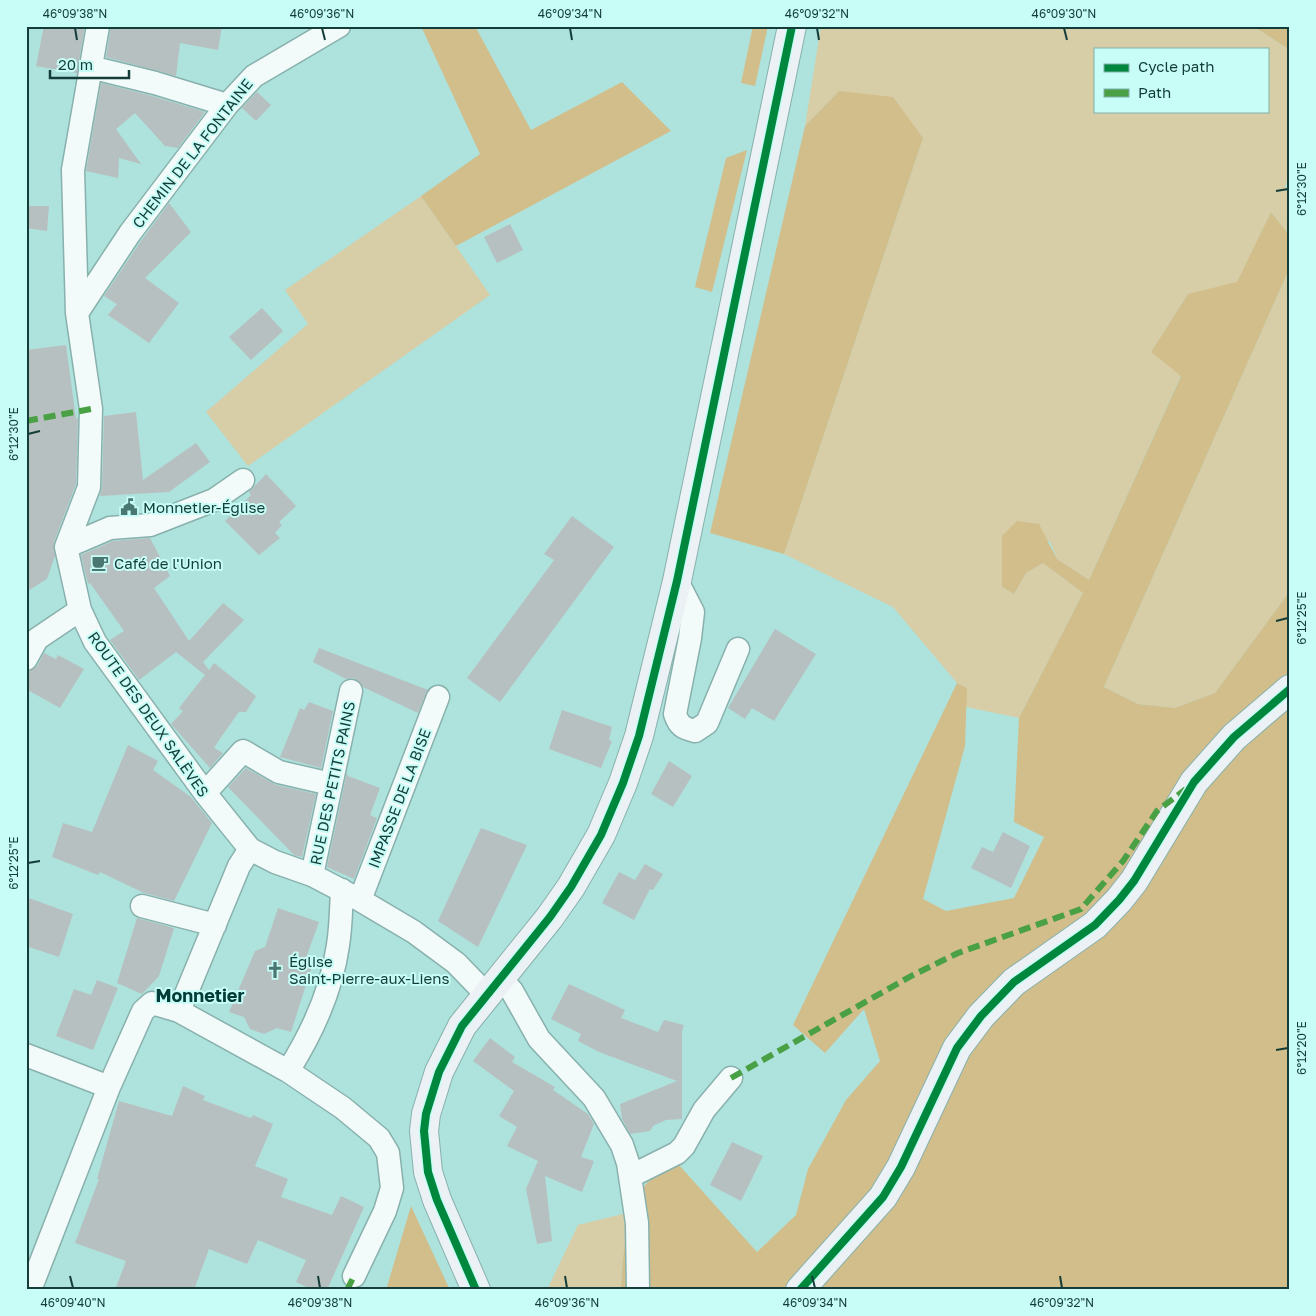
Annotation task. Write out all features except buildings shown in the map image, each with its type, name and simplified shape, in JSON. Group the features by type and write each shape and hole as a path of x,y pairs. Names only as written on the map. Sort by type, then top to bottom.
{"street":[{"path":"66,547 89,488 91,409 77,314 73,170 98,26"},
{"name":"CHEMIN DE LA FONTAINE","path":"77,314 130,233 227,105 254,76 339,26"},
{"path":"476,1290 436,1200 428,1172 424,1131 426,1114 439,1072 462,1026 571,887 601,835 623,783 639,736 677,581 792,26"},
{"path":"90,68 154,83 227,105"},
{"path":"66,547 110,528 150,525 214,500 243,480"},
{"name":"ROUTE DES DEUX SALÈVES","path":"66,547 80,610 95,642 205,793 250,849 275,862 312,875 351,895 443,952 456,963 493,986 512,991 539,1039 594,1098 622,1145 631,1176 637,1223 638,1290"},
{"path":"677,581 693,612 690,638 675,714 683,728 695,731 707,723 738,649"},
{"path":"26,658 37,639 80,610"},
{"path":"800,1290 882,1197 901,1167 953,1056 981,1016 1014,982 1096,925 1134,881 1194,782 1234,737 1290,689"},
{"name":"RUE DES PETITS PAINS","path":"312,875 351,691"},
{"name":"IMPASSE DE LA BISE","path":"288,1071 308,1039 331,977 351,895 438,696"},
{"path":"205,793 243,751 279,772 331,784"},
{"path":"179,1011 240,866 250,849"},
{"path":"142,906 215,925"},
{"path":"30,1290 109,1087 142,1011 152,1003 179,1011 288,1071 343,1108 380,1138 388,1153 392,1188 385,1211 354,1276"},
{"path":"26,1055 109,1087"},
{"path":"631,1176 677,1153 684,1146 704,1110 731,1078"}],"shaded area":[{"path":"421,26 475,26 531,130 622,82 671,131 456,246 421,196 480,154"},
{"path":"753,26 768,26 755,86 741,83"},
{"path":"821,26 1253,26 1290,50 1290,174 1285,187 1290,191 1290,236 1271,212 1237,283 1188,294 1151,352 1181,375 1089,580 1057,559 1050,541 1002,536 1002,587 1014,594 1026,573 1043,563 1083,593 1019,718 966,707 966,688 957,683 893,607 784,554 923,138 839,91 805,126"},
{"path":"1253,26 1290,26 1290,50"},
{"path":"839,91 893,97 923,138 784,554 710,533 805,126"},
{"path":"747,150 712,292 695,287 726,158"},
{"path":"421,196 490,295 248,466 206,412 308,324 285,290"},
{"path":"1271,212 1290,236 1290,267 1104,687 1138,704 1175,708 1215,693 1290,591 1290,1290 621,1290 627,1233 635,1203 641,1191 651,1179 679,1165 757,1252 796,1215 808,1169 846,1100 880,1061 864,1009 825,1053 793,1025 957,683 967,688 965,746 923,899 946,911 1014,898 1044,837 1014,822 1019,718 1083,593 1043,563 1026,573 1014,594 1002,587 1002,536 1017,521 1039,524 1057,559 1089,580 1181,376 1151,352 1188,294 1237,282"},
{"path":"1290,267 1290,591 1215,693 1175,708 1138,704 1104,687"},
{"path":"411,1206 450,1290 386,1290"},
{"path":"631,1212 622,1266 621,1290 547,1290 578,1225"}],"marked path":[{"path":"26,421 91,409"},
{"path":"731,1078 913,975 958,953 1081,909 1123,861 1157,811 1186,789"},
{"path":"347,1290 354,1276"}],"cycle path":[{"path":"476,1290 437,1200 428,1172 424,1131 426,1114 439,1072 462,1026 550,917 571,887 601,835 623,783 639,736 677,581 792,26"},
{"path":"800,1290 883,1197 901,1167 957,1048 981,1016 1014,982 1095,925 1119,900 1134,881 1194,782 1234,737 1290,689"}],"place":[{"name":"Monnetier-Église","path":"129,507"},
{"name":"Café de l'Union","path":"100,563"},
{"name":"Église Saint-Pierre-aux-Liens","path":"275,970"}],"district":[{"name":"Monnetier","path":"200,995"}]}
